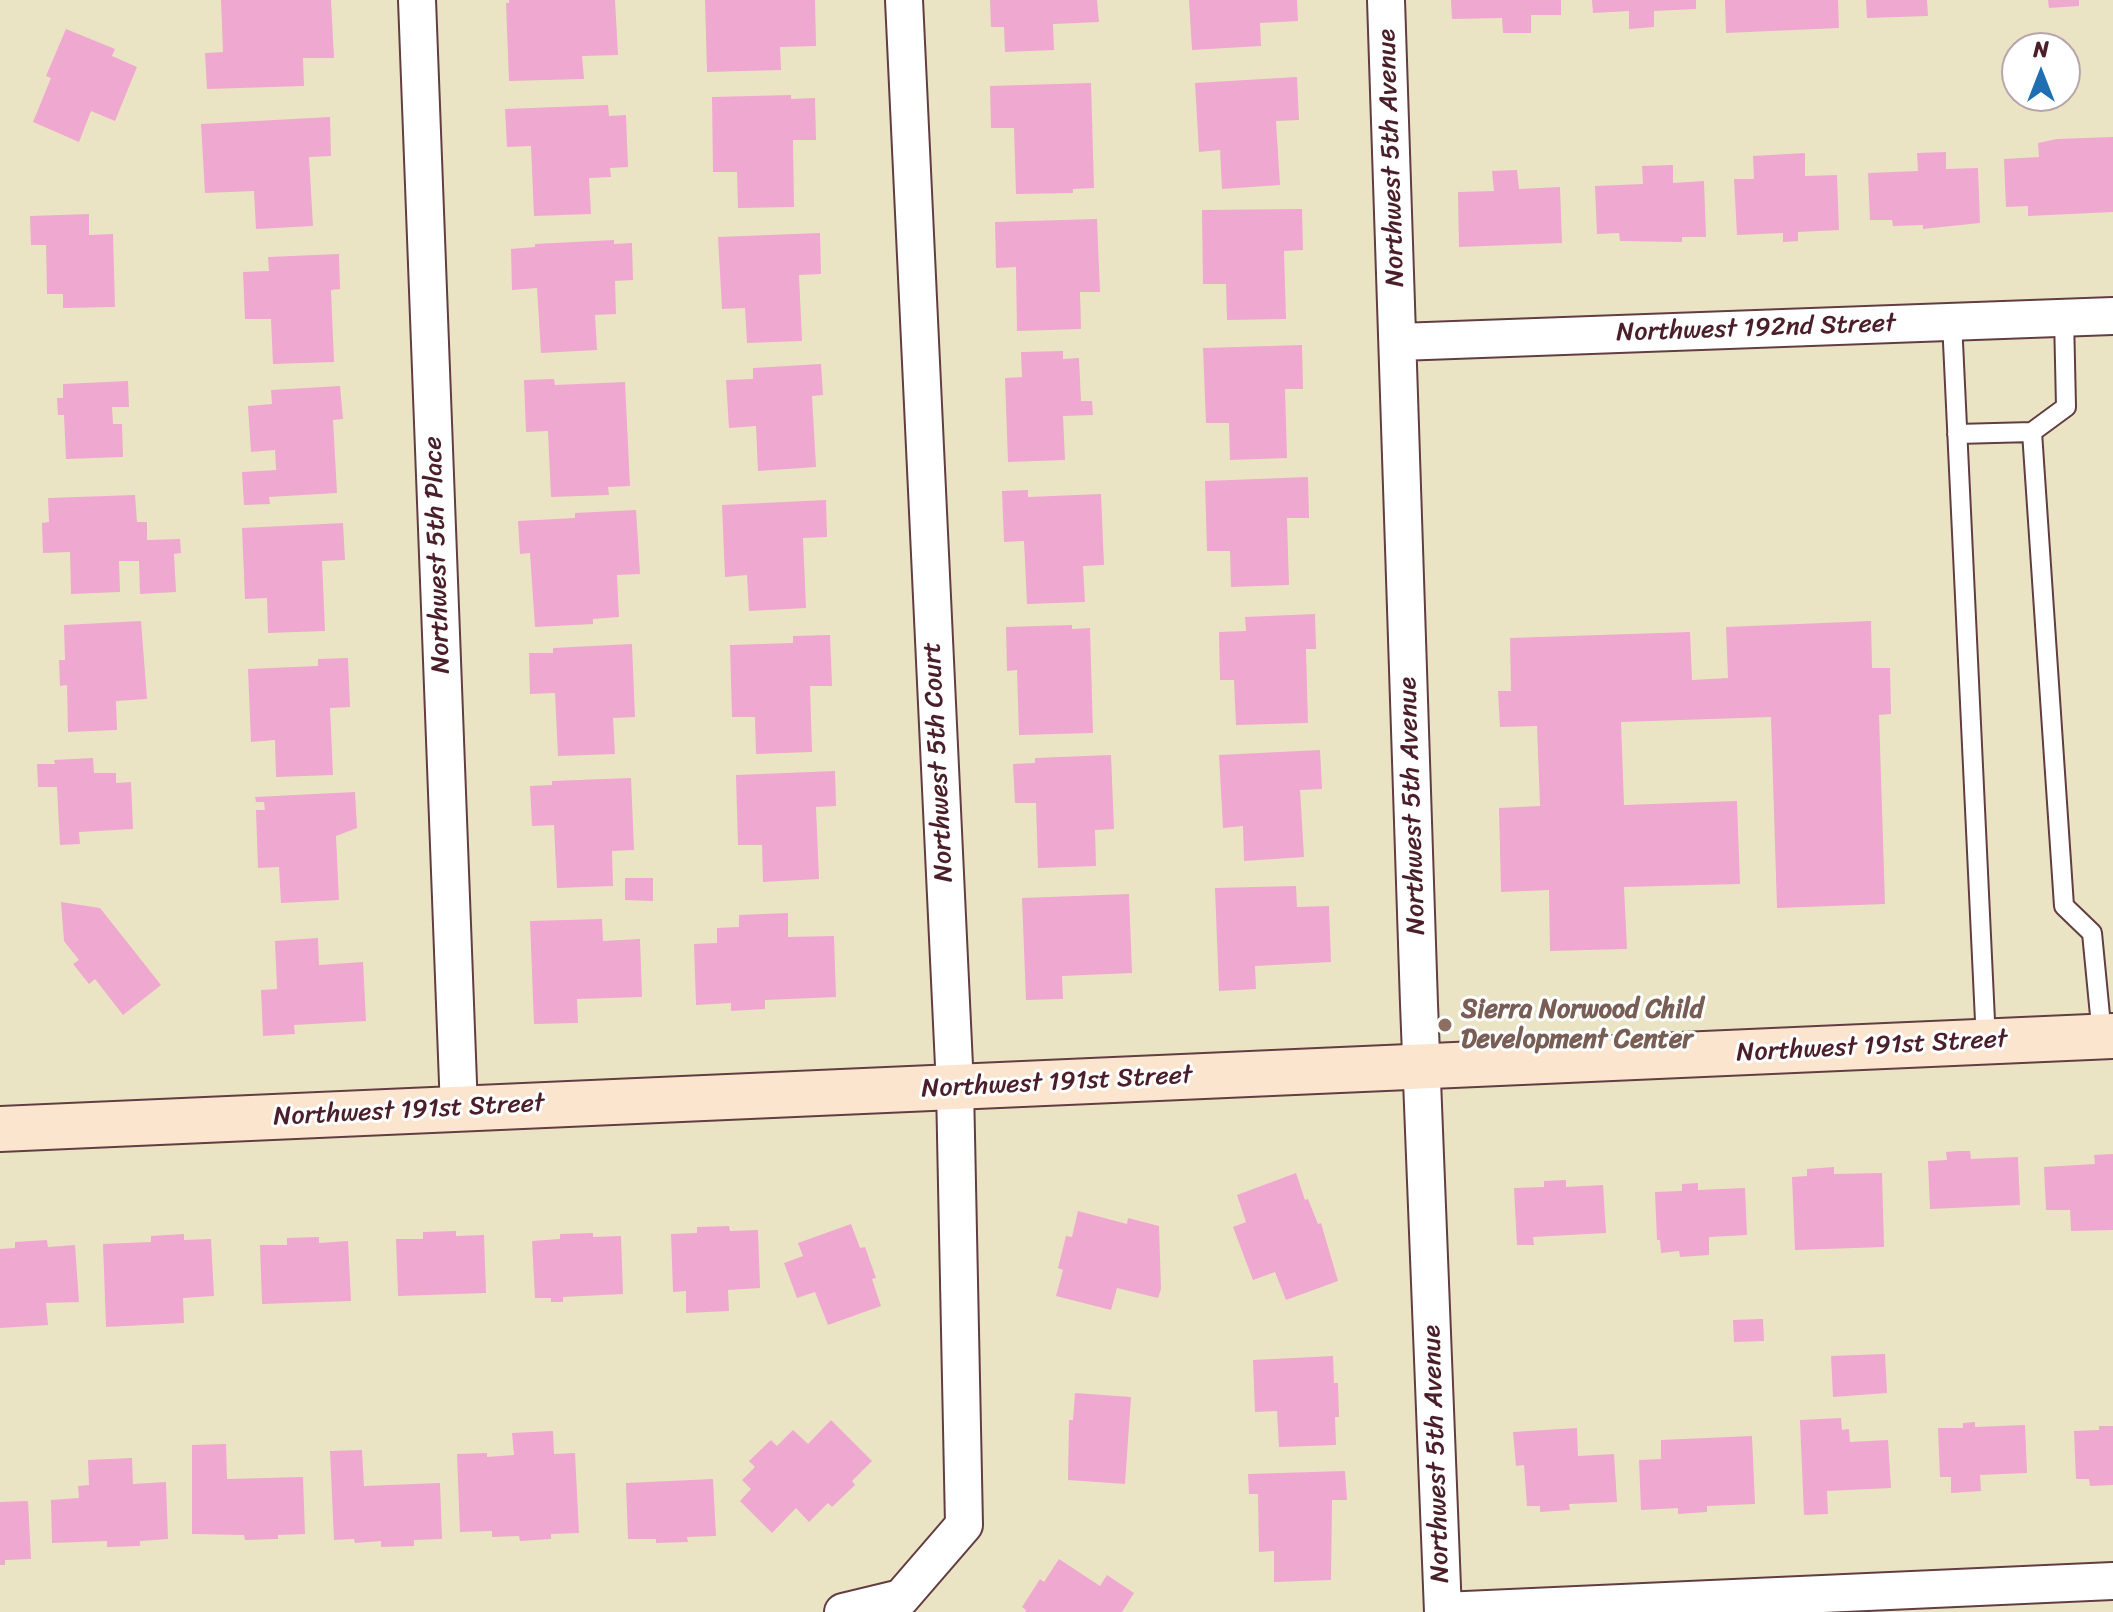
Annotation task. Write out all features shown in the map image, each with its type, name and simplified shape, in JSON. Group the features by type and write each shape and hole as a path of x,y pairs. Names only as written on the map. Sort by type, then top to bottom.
{"street":[{"name":"Northwest 5th Place","path":"417,0 459,1109"},
{"name":"Northwest 5th Court","path":"843,1612 901,1598 964,1525 955,1087 904,0"},
{"name":"Northwest 5th Avenue","path":"1386,0 1443,1612"},
{"name":"Northwest 192nd Street","path":"1399,342 2113,316"},
{"name":"Northwest 191st Street","path":"0,1129 2107,1036"},
{"path":"1443,1612 2113,1581"}],"lane":[{"path":"1957,434 2032,432 2066,407 2064,317"},
{"path":"1952,321 1986,1042"},
{"path":"2032,432 2064,906 2092,933 2107,1036"}],"building":[{"path":"221,0 331,0 334,58 303,58 304,86 207,89 205,53 223,52"},
{"path":"509,0 615,0 618,55 582,56 584,79 509,81 506,3"},
{"path":"705,0 815,0 816,46 780,47 781,70 707,72"},
{"path":"990,0 1097,0 1099,22 1053,24 1054,50 1005,52 1004,27 991,27"},
{"path":"1189,0 1297,0 1298,21 1260,23 1261,46 1192,50"},
{"path":"1451,0 1561,0 1561,15 1531,15 1531,33 1503,33 1502,18 1452,19"},
{"path":"1592,0 1696,0 1696,9 1654,11 1654,27 1629,29 1629,11 1593,13"},
{"path":"1725,0 1838,0 1839,28 1726,33"},
{"path":"1866,0 1927,0 1928,16 1867,18"},
{"path":"2048,0 2079,0 2079,6 2049,8"},
{"path":"66,29 115,49 112,56 137,67 115,121 91,111 79,142 33,122 51,78 46,76"},
{"path":"1297,77 1299,120 1276,121 1280,185 1222,189 1220,150 1199,152 1195,83"},
{"path":"1091,83 1094,188 1073,189 1073,193 1016,194 1014,128 991,128 990,86"},
{"path":"791,95 791,99 815,98 816,140 793,140 794,207 738,208 737,172 713,172 712,97"},
{"path":"608,105 609,116 626,115 628,167 610,168 611,177 589,178 591,214 534,216 531,146 507,147 505,109"},
{"path":"330,117 331,156 309,157 313,226 256,229 254,191 205,193 201,124"},
{"path":"2113,137 2113,212 2028,216 2028,206 2006,207 2004,159 2039,157 2038,143 2057,139"},
{"path":"1946,152 1946,169 1978,168 1980,223 1923,229 1923,225 1893,226 1892,220 1870,220 1868,173 1918,171 1917,153"},
{"path":"1805,153 1805,176 1837,175 1839,230 1798,232 1798,241 1783,242 1783,233 1737,235 1734,179 1754,179 1753,156"},
{"path":"1673,165 1673,183 1704,181 1706,237 1682,237 1682,242 1620,241 1619,233 1597,234 1595,186 1643,184 1642,166"},
{"path":"1517,170 1519,189 1560,187 1562,243 1459,247 1458,192 1494,191 1492,171"},
{"path":"1302,209 1303,250 1284,251 1286,319 1227,320 1226,284 1203,284 1202,210"},
{"path":"89,214 89,235 113,234 115,307 63,308 63,294 47,294 46,245 31,245 30,216"},
{"path":"1097,219 1100,292 1080,292 1081,329 1017,331 1016,267 996,268 995,222"},
{"path":"820,233 821,274 799,275 802,341 747,343 745,308 722,309 718,237"},
{"path":"614,240 614,244 632,243 633,280 615,281 616,314 595,315 597,350 541,353 537,288 512,290 511,249 535,247 535,244"},
{"path":"339,254 340,289 331,290 334,362 273,364 271,319 245,319 243,272 269,271 268,257"},
{"path":"1302,345 1303,389 1285,389 1287,458 1230,460 1229,423 1206,423 1203,348"},
{"path":"1063,351 1063,359 1079,358 1081,401 1092,401 1093,415 1063,416 1065,460 1008,462 1005,378 1022,377 1021,352"},
{"path":"821,364 823,395 812,396 816,467 758,471 756,426 729,428 726,380 753,379 753,368"},
{"path":"554,379 555,385 625,382 630,486 608,487 609,495 551,497 548,431 526,432 524,380"},
{"path":"128,381 129,407 112,407 113,424 122,424 123,457 66,459 64,415 58,415 57,398 63,398 63,384"},
{"path":"340,386 343,419 333,420 337,493 269,497 270,504 244,505 242,472 276,470 275,450 251,452 248,406 272,404 271,390"},
{"path":"1308,477 1309,518 1287,518 1289,585 1231,587 1230,551 1207,551 1205,481"},
{"path":"1028,490 1028,497 1101,494 1104,565 1083,566 1085,602 1027,604 1024,541 1004,542 1002,491"},
{"path":"135,495 137,522 147,522 147,540 180,539 181,553 174,554 176,592 140,594 139,561 119,561 120,592 71,594 70,552 43,553 42,523 49,522 48,498"},
{"path":"826,500 827,537 803,538 806,608 749,611 747,575 725,577 722,505"},
{"path":"636,510 640,574 617,575 619,617 593,619 593,624 535,627 530,553 520,554 518,521 575,518 575,513"},
{"path":"343,523 345,560 322,561 325,631 268,633 267,598 245,599 242,528"},
{"path":"1315,614 1316,649 1306,649 1308,723 1236,725 1234,680 1220,680 1219,632 1246,631 1245,617"},
{"path":"141,621 147,699 116,701 117,730 68,732 67,685 60,686 59,660 65,660 64,625"},
{"path":"1871,621 1872,668 1890,668 1891,714 1879,715 1885,904 1777,908 1771,717 1621,722 1624,805 1737,801 1740,884 1624,887 1627,949 1550,951 1549,890 1501,892 1499,808 1540,806 1537,726 1500,727 1498,691 1511,691 1510,638 1690,632 1692,680 1728,678 1726,627"},
{"path":"1072,625 1072,629 1090,628 1093,733 1019,735 1017,670 1007,671 1006,627"},
{"path":"830,635 832,686 810,686 812,752 756,754 755,717 732,717 730,645 793,643 793,636"},
{"path":"632,644 635,717 613,718 615,754 558,756 555,693 530,694 529,653 553,653 553,648"},
{"path":"348,658 350,707 330,708 333,775 276,777 275,740 251,742 248,669 318,666 318,659"},
{"path":"1320,750 1322,789 1300,790 1304,857 1244,861 1243,826 1223,828 1219,755"},
{"path":"1111,755 1114,829 1095,830 1096,866 1038,868 1036,803 1015,803 1013,764 1035,763 1035,758"},
{"path":"93,758 94,773 116,773 116,783 131,782 133,829 79,832 80,844 60,845 57,787 38,787 37,764"},
{"path":"835,771 836,806 816,807 819,879 763,882 762,845 738,845 736,775"},
{"path":"631,778 634,850 612,851 613,886 557,888 554,825 532,826 530,786 552,785 552,781"},
{"path":"355,792 357,828 336,836 339,900 281,903 279,867 258,868 256,810 265,810 264,802 256,802 255,797"},
{"path":"625,878 653,878 653,901 625,900"},
{"path":"1296,886 1297,907 1329,906 1331,962 1255,966 1256,989 1219,991 1215,888"},
{"path":"1129,894 1132,973 1062,976 1063,999 1026,1000 1022,898"},
{"path":"61,902 100,908 161,985 123,1015 95,979 89,984 73,964 79,960 64,941"},
{"path":"788,913 788,937 834,936 836,997 765,1000 765,1009 731,1011 731,1003 696,1005 694,944 717,943 717,928 739,927 739,915"},
{"path":"602,919 603,941 640,939 642,997 577,999 578,1023 534,1024 530,921"},
{"path":"318,938 319,965 363,962 366,1021 294,1025 295,1034 263,1036 261,990 277,989 275,941"},
{"path":"1970,1151 1971,1159 2018,1157 2020,1205 1930,1209 1928,1161 1947,1160 1946,1152"},
{"path":"2113,1154 2113,1230 2071,1231 2070,1210 2046,1210 2044,1167 2095,1164 2094,1155"},
{"path":"1834,1167 1834,1174 1882,1173 1884,1247 1795,1250 1792,1177 1807,1176 1807,1169"},
{"path":"1296,1173 1305,1200 1308,1199 1318,1224 1321,1223 1338,1281 1286,1300 1275,1272 1253,1280 1233,1227 1246,1222 1237,1195"},
{"path":"1566,1180 1566,1187 1603,1185 1606,1233 1533,1237 1534,1245 1517,1245 1514,1188 1544,1187 1544,1181"},
{"path":"1698,1183 1698,1190 1745,1188 1747,1235 1709,1237 1709,1255 1680,1257 1679,1251 1661,1253 1660,1240 1657,1240 1655,1192 1682,1191 1682,1184"},
{"path":"1078,1211 1127,1224 1128,1218 1159,1226 1161,1289 1158,1298 1117,1288 1111,1310 1056,1296 1063,1270 1058,1268 1066,1236 1072,1237"},
{"path":"851,1224 860,1248 865,1247 876,1278 872,1279 881,1306 828,1325 815,1292 797,1298 784,1263 803,1256 798,1243"},
{"path":"729,1226 730,1231 758,1230 760,1288 728,1290 729,1311 686,1313 686,1291 673,1292 671,1234 697,1233 697,1227"},
{"path":"456,1231 456,1236 484,1235 486,1293 398,1296 396,1239 423,1239 423,1232"},
{"path":"593,1233 593,1237 621,1236 623,1294 563,1297 563,1302 535,1298 532,1241 560,1239 560,1234"},
{"path":"184,1234 184,1240 211,1239 214,1296 183,1298 184,1323 106,1327 103,1244 151,1242 151,1236"},
{"path":"319,1237 319,1243 348,1241 351,1301 262,1304 260,1245 287,1245 287,1238"},
{"path":"47,1240 48,1247 75,1245 79,1302 46,1303 48,1325 0,1328 0,1249 15,1248 15,1242"},
{"path":"1763,1319 1764,1341 1734,1342 1733,1320"},
{"path":"1885,1354 1887,1393 1833,1397 1831,1356"},
{"path":"1333,1356 1334,1383 1338,1383 1336,1445 1279,1447 1277,1411 1255,1412 1253,1360"},
{"path":"1075,1393 1131,1397 1125,1484 1068,1480 1069,1420 1073,1420"},
{"path":"1841,1418 1842,1430 1849,1429 1850,1442 1888,1440 1891,1488 1827,1491 1828,1514 1804,1515 1800,1420"},
{"path":"831,1420 872,1461 852,1481 855,1485 832,1507 828,1503 809,1522 796,1508 772,1533 740,1501 751,1489 742,1480 755,1467 749,1461 771,1440 777,1446 793,1430 808,1444"},
{"path":"1975,1422 1975,1427 2025,1425 2027,1473 1980,1475 1981,1491 1951,1493 1951,1477 1940,1477 1938,1428 1963,1428 1963,1423"},
{"path":"2099,1426 2113,1426 2113,1485 2090,1486 2089,1479 2076,1479 2074,1431 2099,1430"},
{"path":"1577,1428 1578,1456 1614,1454 1617,1502 1569,1504 1570,1510 1540,1512 1540,1506 1527,1506 1524,1465 1516,1466 1513,1432"},
{"path":"553,1431 554,1454 575,1453 579,1533 551,1534 551,1539 520,1541 519,1536 492,1537 492,1531 460,1532 457,1454 487,1453 487,1457 514,1455 512,1433"},
{"path":"1752,1436 1755,1504 1707,1506 1707,1512 1678,1514 1678,1508 1641,1510 1639,1460 1661,1459 1661,1440"},
{"path":"226,1444 227,1479 303,1477 305,1534 245,1540 244,1535 192,1534 192,1445"},
{"path":"362,1450 364,1486 440,1483 442,1539 414,1540 414,1546 381,1547 381,1541 355,1543 354,1539 334,1540 330,1451"},
{"path":"132,1458 133,1484 166,1482 168,1539 140,1541 140,1546 107,1547 107,1541 52,1543 51,1500 79,1498 78,1486 89,1485 88,1460"},
{"path":"1345,1471 1347,1500 1332,1500 1331,1580 1274,1582 1274,1551 1259,1552 1258,1494 1249,1494 1248,1474"},
{"path":"713,1479 716,1536 687,1537 688,1542 656,1543 656,1539 628,1539 626,1483"},
{"path":"28,1501 31,1559 5,1560 5,1565 0,1565 0,1502"},
{"path":"1059,1559 1100,1586 1107,1575 1134,1593 1122,1612 1025,1612 1022,1607 1040,1579 1044,1582"}],"place":[{"name":"Sierra Norwood Child Development Center","path":"1445,1025"}]}
